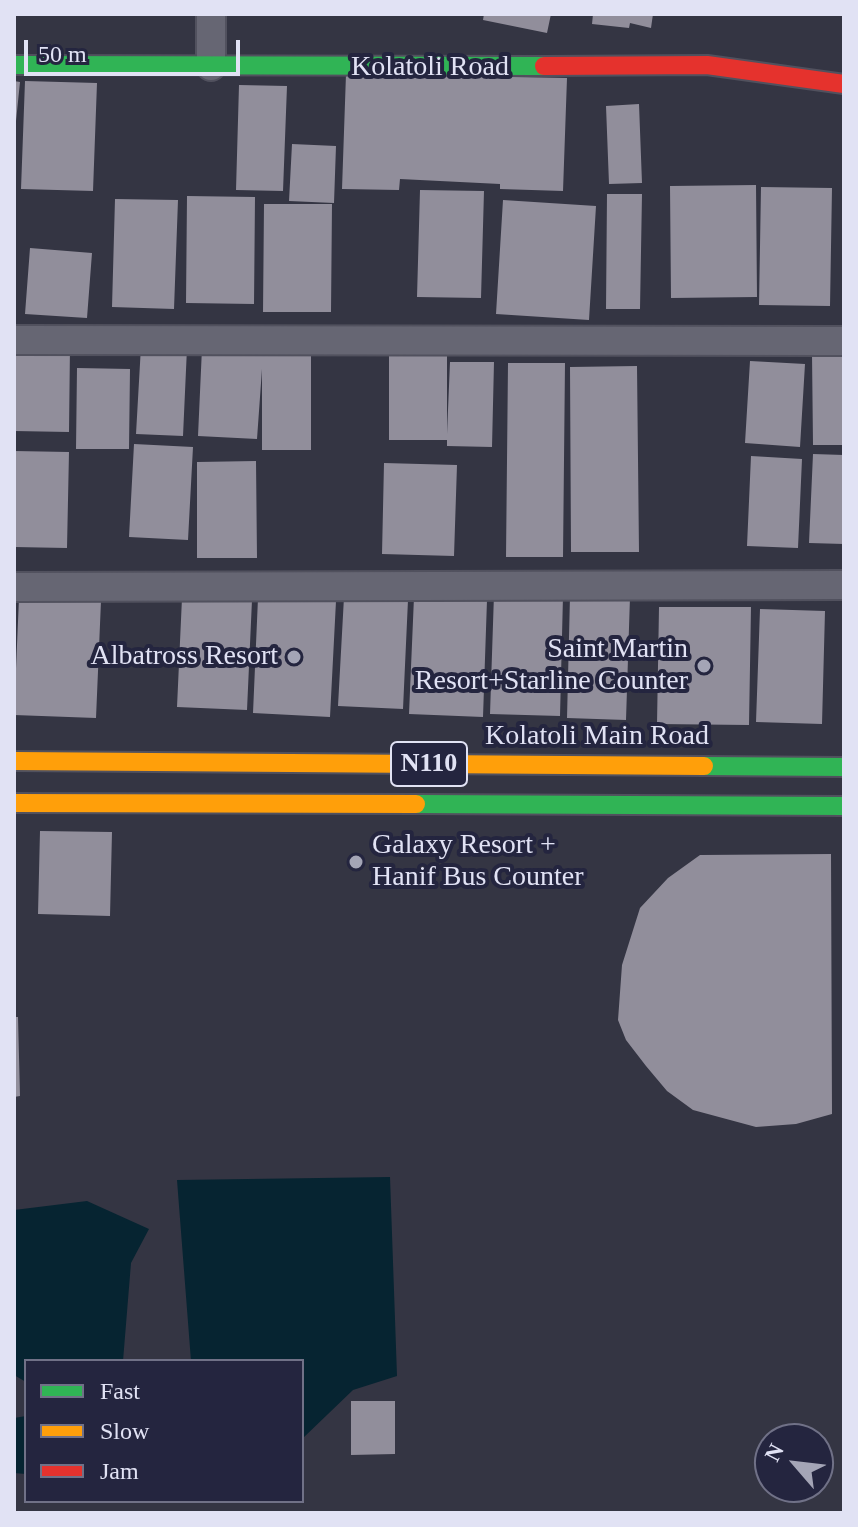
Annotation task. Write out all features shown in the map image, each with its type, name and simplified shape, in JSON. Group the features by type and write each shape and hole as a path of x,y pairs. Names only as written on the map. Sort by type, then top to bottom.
{"main road":[{"name":"Kolatoli Road","path":"14,65 707,65 844,84"},
{"name":"Kolatoli Main Road","path":"14,761 844,767"},
{"name":"N110","path":"14,803 844,806"}],"street":[{"path":"211,14 211,66"},
{"path":"14,340 844,341"},
{"path":"14,587 844,585"}],"water":[{"path":"390,1177 397,1376 353,1390 304,1437 304,1359 191,1359 177,1180"},
{"path":"87,1201 149,1229 131,1263 123,1359 24,1359 24,1381 14,1375 14,1210"},
{"path":"24,1416 24,1474 14,1473 14,1418"}],"building":[{"path":"484,14 551,14 547,33 483,20"},
{"path":"593,14 653,14 651,28 630,23 629,28 592,24"},
{"path":"346,74 567,78 563,191 500,189 500,184 400,179 399,190 342,189"},
{"path":"14,81 20,82 16,121 14,121"},
{"path":"25,81 97,83 93,191 21,189"},
{"path":"239,85 287,86 283,191 236,190"},
{"path":"639,104 642,183 609,184 606,106"},
{"path":"292,144 336,146 334,203 289,201"},
{"path":"756,185 757,297 671,298 670,186"},
{"path":"761,187 832,188 830,306 759,305"},
{"path":"420,190 484,191 481,298 417,297"},
{"path":"607,194 642,194 640,309 606,309"},
{"path":"187,196 255,197 254,304 186,303"},
{"path":"115,199 178,200 174,309 112,307"},
{"path":"503,200 596,206 589,320 496,314"},
{"path":"264,204 332,204 331,312 263,312"},
{"path":"30,248 92,253 87,318 25,314"},
{"path":"14,345 70,346 69,432 14,431"},
{"path":"141,346 187,348 183,436 136,434"},
{"path":"202,348 262,351 262,355 311,355 311,450 262,450 262,369 257,439 198,436"},
{"path":"389,351 447,351 447,434 450,362 494,362 492,447 447,446 447,440 389,440"},
{"path":"812,354 844,354 844,445 813,445"},
{"path":"750,361 805,364 800,447 745,443"},
{"path":"508,363 565,363 563,557 506,557"},
{"path":"637,366 639,552 571,552 570,367"},
{"path":"77,368 130,369 129,449 76,449"},
{"path":"134,444 193,447 188,540 129,537"},
{"path":"14,451 69,452 67,548 14,547"},
{"path":"813,454 844,455 844,544 809,543"},
{"path":"751,456 802,459 798,548 747,546"},
{"path":"256,461 257,558 197,558 197,462"},
{"path":"384,463 457,465 454,556 382,554"},
{"path":"494,594 563,596 560,716 490,714"},
{"path":"570,596 630,597 626,720 567,718"},
{"path":"344,597 408,600 403,709 338,706"},
{"path":"414,597 487,600 483,717 409,714"},
{"path":"19,598 101,601 96,718 14,715"},
{"path":"182,598 252,600 247,710 177,707"},
{"name":"Albatross Resort","path":"258,598 336,601 330,717 253,713"},
{"name":"Saint Martin Resort+Starline Counter","path":"659,607 751,607 749,725 657,724"},
{"path":"760,609 825,611 822,724 756,722"},
{"path":"40,831 112,832 110,916 38,914"},
{"path":"831,854 832,1114 796,1124 756,1127 693,1110 667,1091 646,1066 626,1040 618,1020 622,965 640,908 668,878 700,855"},
{"path":"14,1017 18,1017 20,1096 14,1097"},
{"path":"351,1401 395,1401 395,1454 351,1455"}],"traffic: fast":[{"path":"14,65 544,66"},
{"path":"704,766 844,767"},
{"path":"416,804 844,806"}],"traffic: slow":[{"path":"14,761 704,766"},
{"path":"14,803 416,804"}],"traffic: jam":[{"path":"544,66 707,65 844,84"}],"place":[{"name":"Albatross Resort","path":"294,657"},
{"name":"Saint Martin Resort+Starline Counter","path":"704,666"},
{"name":"Galaxy Resort + Hanif Bus Counter","path":"356,862"}]}
